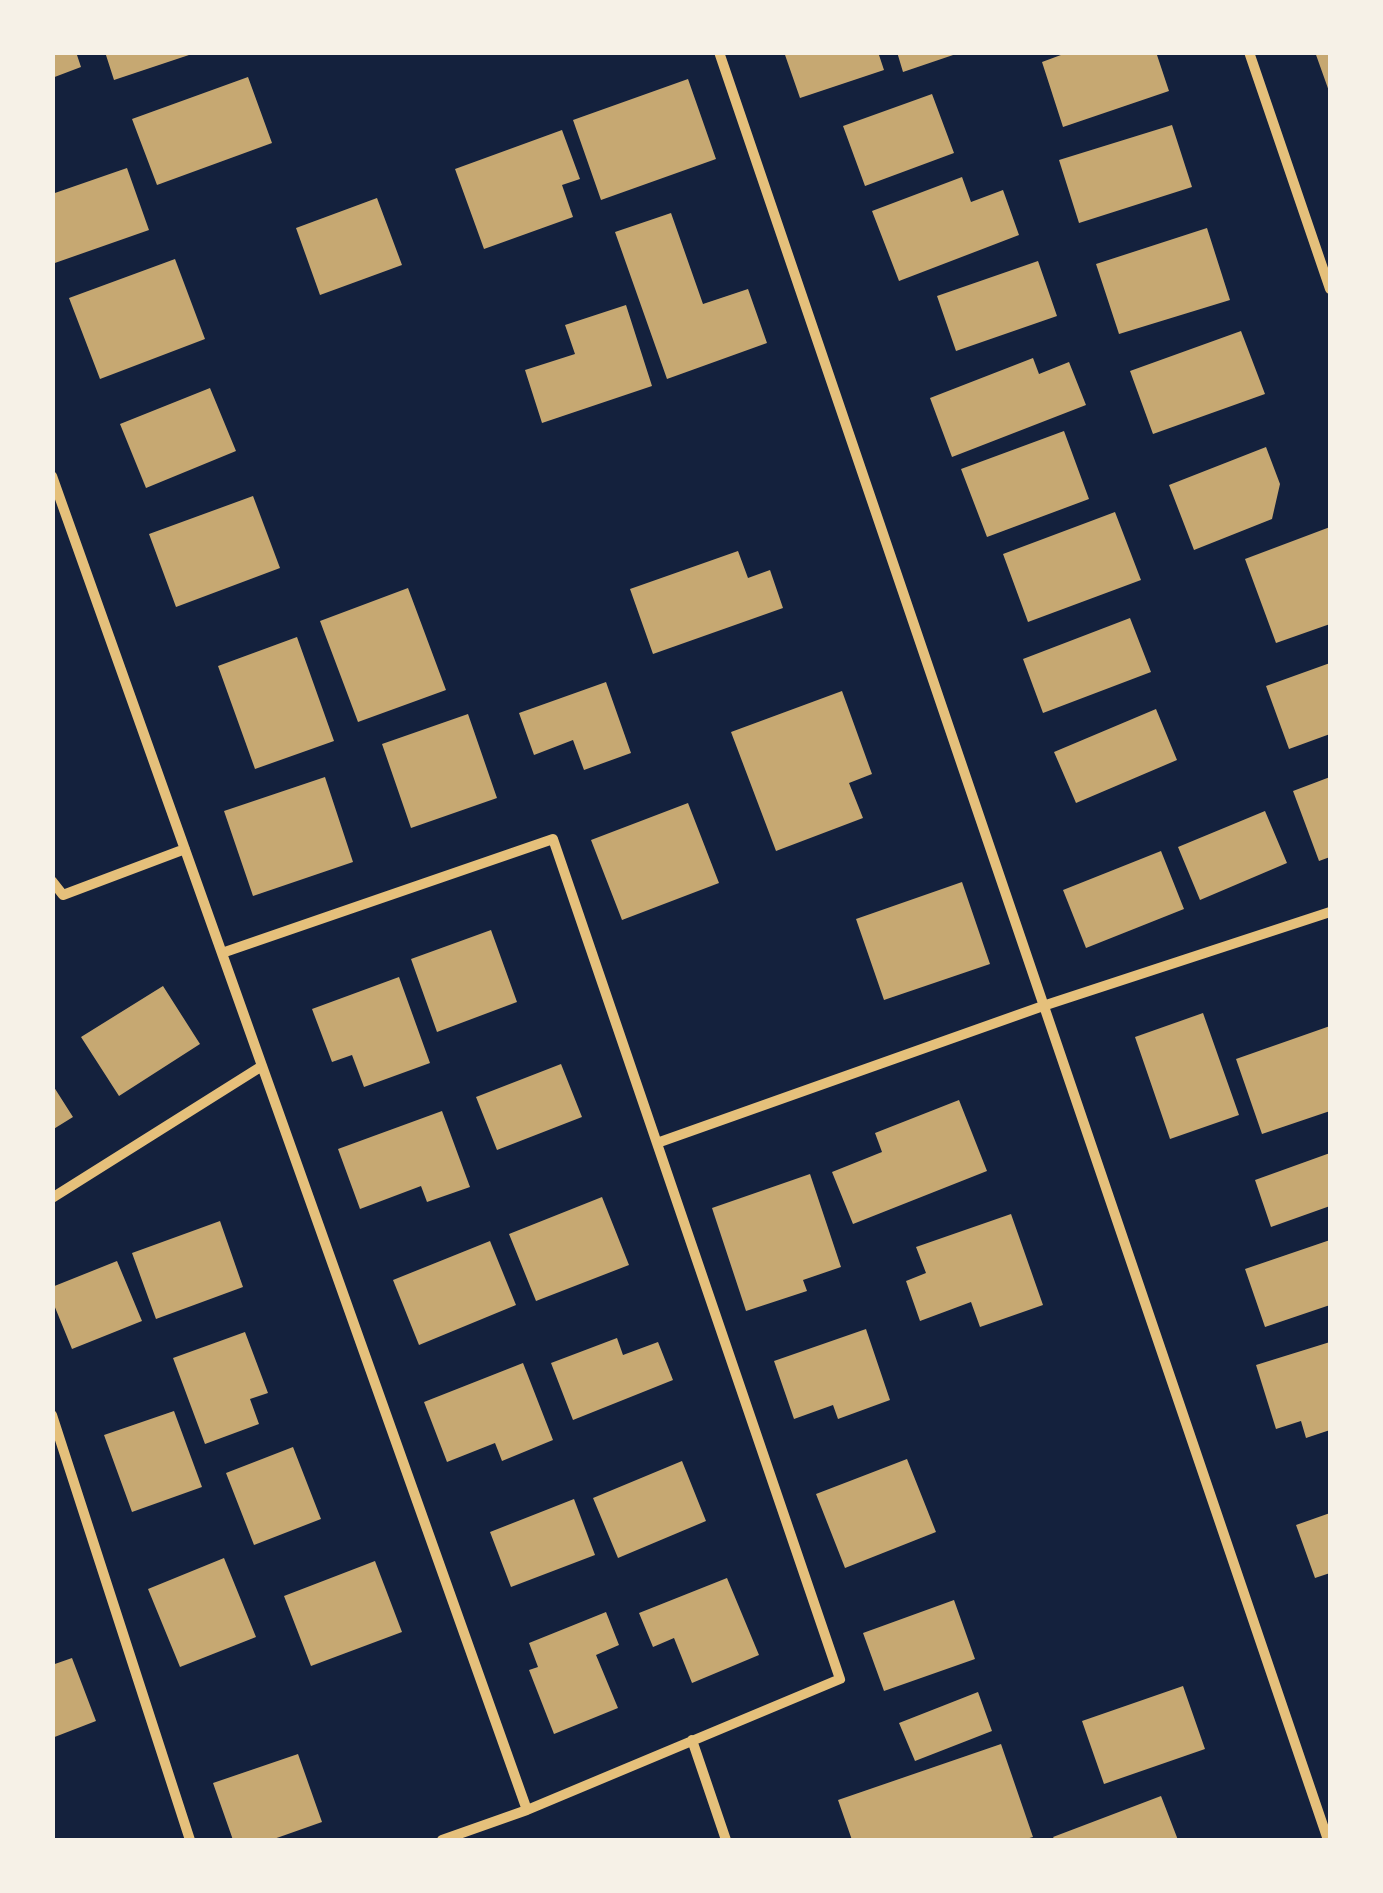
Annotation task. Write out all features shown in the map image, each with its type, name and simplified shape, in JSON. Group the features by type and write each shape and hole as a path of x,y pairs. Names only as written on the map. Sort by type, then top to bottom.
{"street":[{"path":"718,52 1328,1840"},
{"path":"1249,52 1330,290"},
{"path":"52,476 526,1810"},
{"path":"222,952 553,839 840,1678 526,1810 442,1840"},
{"path":"52,881 63,895 185,849"},
{"path":"656,1142 1044,1006 1330,912"},
{"path":"52,1198 262,1066"},
{"path":"52,1415 190,1840"},
{"path":"692,1740 726,1840"}],"building":[{"path":"52,52 76,52 81,67 52,78"},
{"path":"105,52 195,52 195,53 114,80"},
{"path":"784,52 878,52 884,70 800,98"},
{"path":"897,52 959,52 959,53 903,72"},
{"path":"1069,52 1156,52 1169,91 1063,127 1042,62"},
{"path":"1315,52 1330,52 1330,94"},
{"path":"248,77 272,143 157,185 132,119"},
{"path":"688,79 716,159 601,200 573,120"},
{"path":"932,94 954,153 865,186 843,126"},
{"path":"1172,125 1192,187 1079,223 1059,160"},
{"path":"562,130 580,179 562,185 573,217 484,249 455,169"},
{"path":"127,168 149,230 52,264 52,194"},
{"path":"962,177 971,202 1003,190 1019,235 899,281 872,211"},
{"path":"377,198 402,265 320,295 296,228"},
{"path":"671,213 703,304 748,289 767,343 667,379 615,232"},
{"path":"1207,228 1230,300 1119,334 1096,264"},
{"path":"175,259 205,339 100,379 69,298"},
{"path":"1038,261 1057,316 956,351 937,296"},
{"path":"626,305 652,386 542,423 525,370 575,354 565,325"},
{"path":"1241,331 1265,394 1153,434 1130,371"},
{"path":"1033,358 1039,374 1069,362 1086,405 952,457 930,398"},
{"path":"210,388 236,451 146,488 120,424"},
{"path":"1064,431 1089,499 987,537 961,469"},
{"path":"1266,447 1280,484 1272,519 1194,550 1169,485"},
{"path":"253,496 280,568 176,607 149,534"},
{"path":"1115,512 1141,580 1028,622 1003,554"},
{"path":"1330,527 1330,624 1276,643 1245,559"},
{"path":"738,551 748,578 770,570 783,608 653,654 630,589"},
{"path":"408,588 446,690 358,722 320,621"},
{"path":"1130,618 1151,672 1043,713 1023,659"},
{"path":"297,637 334,741 255,769 218,666"},
{"path":"1330,663 1330,734 1289,749 1266,686"},
{"path":"606,682 631,753 584,770 573,740 534,755 519,713"},
{"path":"842,691 872,774 849,783 863,818 776,851 731,732"},
{"path":"1156,709 1177,760 1076,803 1054,752"},
{"path":"468,714 497,798 411,828 382,744"},
{"path":"325,777 353,862 253,896 224,811"},
{"path":"1330,777 1330,857 1319,861 1293,791"},
{"path":"688,803 719,883 622,920 591,840"},
{"path":"1265,811 1287,863 1200,900 1178,847"},
{"path":"1161,851 1184,909 1086,948 1063,890"},
{"path":"962,882 990,964 884,1000 856,919"},
{"path":"491,930 517,1002 437,1032 411,959"},
{"path":"399,977 430,1063 364,1087 352,1055 332,1062 312,1009"},
{"path":"163,986 200,1044 119,1096 81,1037"},
{"path":"1203,1013 1239,1115 1170,1139 1135,1037"},
{"path":"1330,1026 1330,1111 1262,1134 1236,1059"},
{"path":"561,1064 582,1117 497,1150 476,1097"},
{"path":"52,1084 73,1117 52,1130"},
{"path":"959,1100 987,1171 853,1224 832,1172 882,1152 875,1133"},
{"path":"442,1111 470,1187 427,1202 421,1186 360,1209 338,1149"},
{"path":"1330,1153 1330,1206 1271,1227 1255,1180"},
{"path":"810,1174 841,1267 803,1280 807,1291 746,1311 712,1208"},
{"path":"602,1197 629,1265 536,1301 509,1234"},
{"path":"1011,1214 1043,1305 980,1327 971,1302 920,1321 906,1281 926,1273 916,1247"},
{"path":"220,1221 243,1287 156,1319 132,1253"},
{"path":"1330,1240 1330,1305 1265,1327 1245,1269"},
{"path":"490,1241 516,1305 419,1345 393,1280"},
{"path":"117,1261 142,1321 72,1349 52,1300 52,1287"},
{"path":"866,1329 890,1400 838,1419 833,1405 794,1419 774,1361"},
{"path":"245,1332 268,1393 250,1399 259,1424 205,1444 173,1358"},
{"path":"617,1338 623,1355 658,1342 673,1380 573,1420 551,1363"},
{"path":"1330,1342 1330,1430 1306,1438 1301,1421 1276,1429 1256,1365"},
{"path":"523,1363 553,1440 502,1461 495,1443 447,1462 424,1402"},
{"path":"174,1411 202,1487 132,1512 104,1435"},
{"path":"293,1447 321,1519 254,1545 226,1473"},
{"path":"907,1459 936,1532 845,1568 816,1494"},
{"path":"682,1461 706,1521 618,1558 593,1498"},
{"path":"574,1499 595,1555 511,1587 490,1532"},
{"path":"1330,1513 1330,1573 1315,1578 1296,1525"},
{"path":"224,1558 256,1637 180,1667 148,1589"},
{"path":"375,1561 402,1632 311,1666 284,1596"},
{"path":"727,1578 759,1655 692,1683 674,1638 653,1647 639,1613"},
{"path":"954,1600 975,1659 884,1691 863,1633"},
{"path":"606,1612 619,1645 596,1655 618,1708 554,1734 529,1670 538,1667 529,1643"},
{"path":"72,1658 96,1721 52,1738 52,1665"},
{"path":"1183,1686 1205,1749 1104,1784 1082,1721"},
{"path":"978,1692 992,1731 915,1761 899,1723"},
{"path":"1001,1744 1033,1837 852,1840 838,1800"},
{"path":"298,1754 322,1822 271,1840 233,1840 213,1783"},
{"path":"1161,1796 1178,1840 1053,1837"}]}
